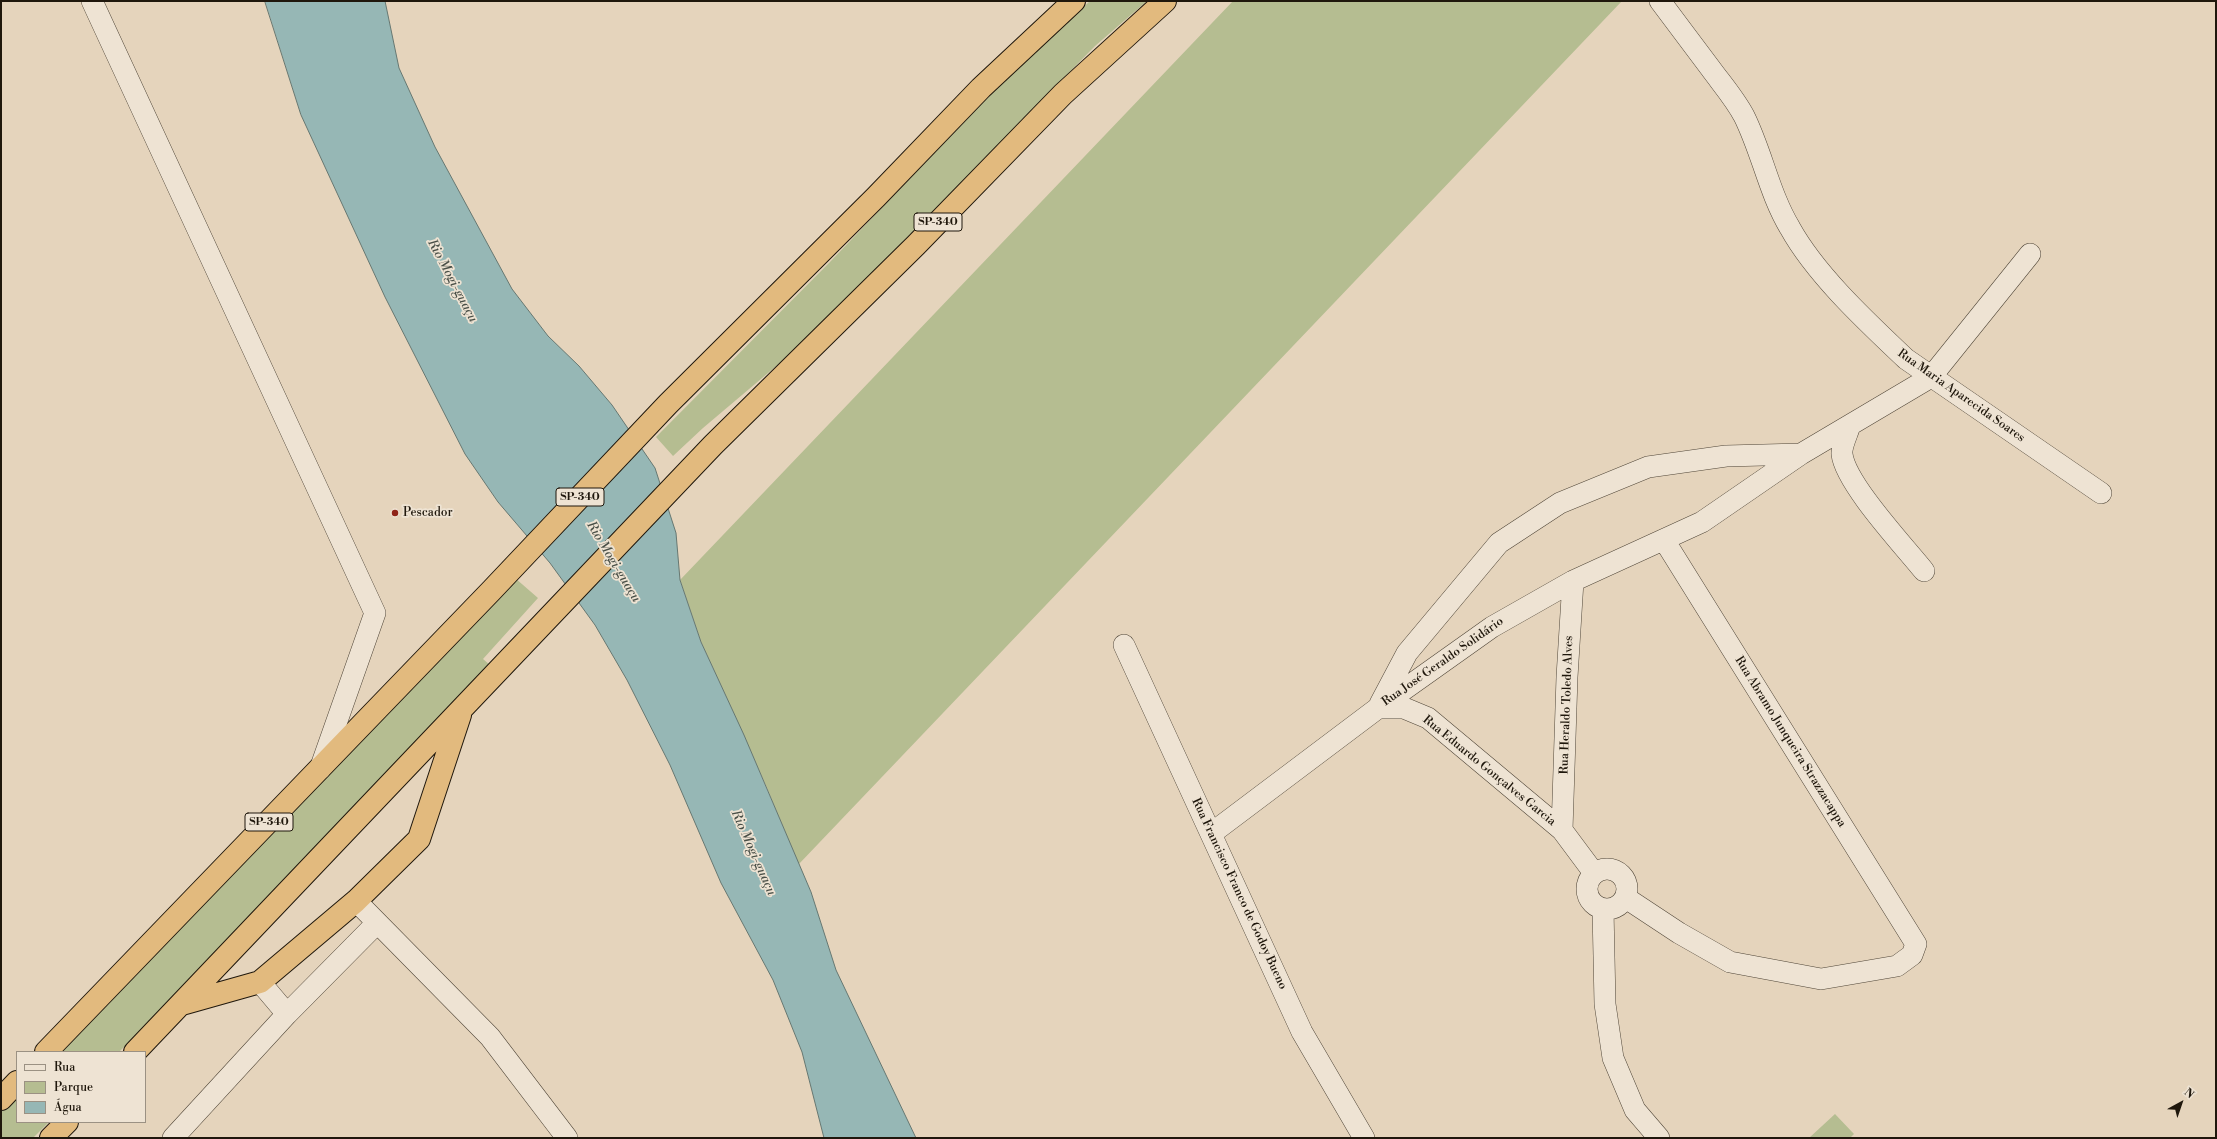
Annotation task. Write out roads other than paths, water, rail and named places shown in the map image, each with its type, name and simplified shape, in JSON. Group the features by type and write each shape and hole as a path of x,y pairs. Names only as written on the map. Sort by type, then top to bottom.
{"highway":[{"name":"SP-340","path":"47,1051 320,770 668,404 876,197 981,88 1074,1"},
{"name":"SP-340","path":"136,1051 713,445 916,245 1063,94 1165,1"},
{"path":"181,1004 260,982 356,901 419,839 462,709"},
{"path":"1,1099 16,1083"},
{"path":"51,1138 66,1123"}],"street":[{"path":"92,1 375,613 320,770"},
{"name":"Rua Maria Aparecida Soares","path":"1660,1 1727,90 1743,115 1758,147 1773,193 1790,228 1817,266 1884,339 1906,359 2101,493"},
{"name":"Rua José Geraldo Solidário","path":"1378,708 1492,627 1573,581 1702,522 1801,454 1932,377 2030,254"},
{"path":"1850,425 1842,452 1845,468 1860,491 1924,571"},
{"name":"Rua José Geraldo Solidário","path":"1378,708 1407,653 1499,544 1560,503 1648,467 1726,456 1801,454"},
{"name":"Rua Abramo Junqueira Strazzacappa","path":"1626,898 1679,933 1730,962 1821,979 1897,966 1912,955 1916,944 1664,540"},
{"name":"Rua Heraldo Toledo Alves","path":"1562,830 1567,677 1573,581"},
{"name":"Rua Francisco Franco de Godoy Bueno","path":"1124,645 1302,1032 1364,1138"},
{"path":"1212,834 1378,708"},
{"name":"Rua Eduardo Gonçalves Garcia","path":"1378,708 1404,708 1428,718 1562,830 1594,873"},
{"path":"1607,869 1620,873 1626,880 1628,889 1626,898 1620,905 1612,909 1603,909 1595,905 1589,898 1587,889 1589,880 1594,873 1607,869"},
{"path":"356,901 376,924 490,1037 567,1138"},
{"path":"1603,909 1605,1004 1613,1058 1635,1110 1659,1138"},
{"path":"173,1138 287,1014 376,924"},
{"path":"260,982 287,1014"}],"water":[{"name":"Rio Mogi-guaçu","path":"265,1 385,1 399,68 435,147 512,289 548,336 579,366 612,405 655,468 676,533 680,580 701,642 744,735 811,892 836,970 916,1138 824,1138 802,1052 773,980 721,883 670,765 627,680 595,625 550,563 498,502 465,454 385,297 301,115"}],"place":[{"name":"Pescador","path":"395,513"}]}
